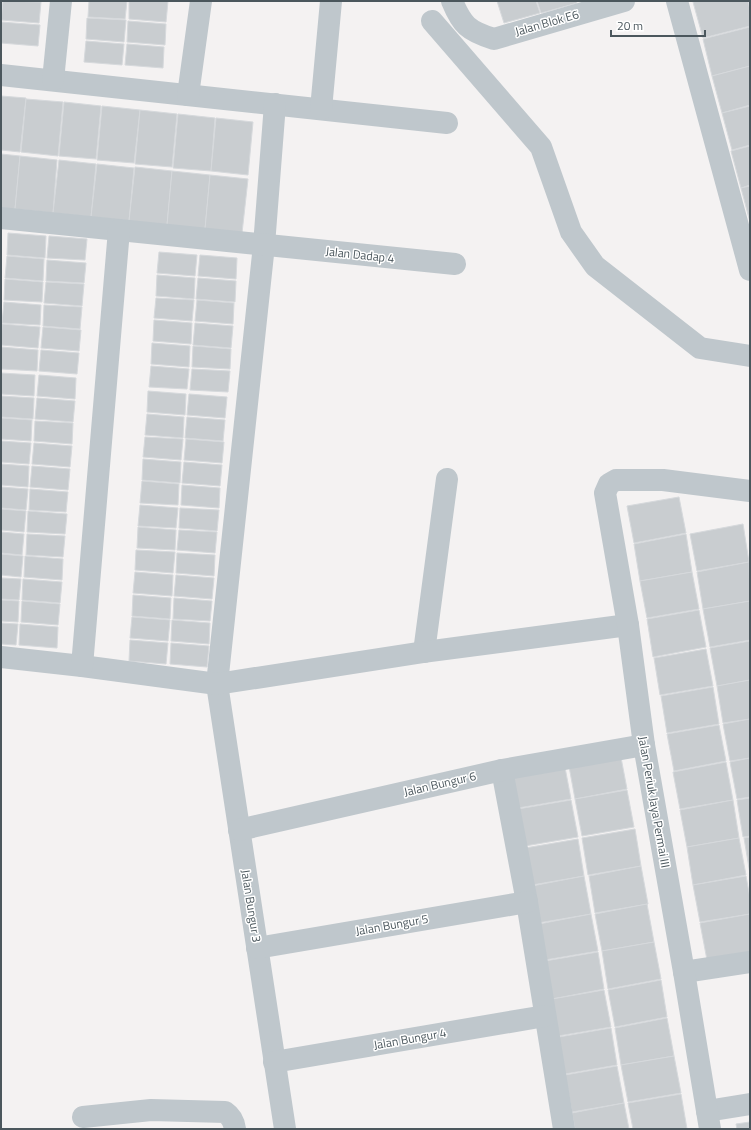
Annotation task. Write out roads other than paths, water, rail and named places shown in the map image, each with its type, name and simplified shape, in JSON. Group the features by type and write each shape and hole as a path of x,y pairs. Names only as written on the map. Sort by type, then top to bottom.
{"street":[{"path":"53,80 61,1"},
{"path":"188,95 201,1"},
{"path":"321,109 331,1"},
{"name":"Jalan Blok E6","path":"452,1 458,17 467,27 479,34 494,39 624,1"},
{"path":"677,1 750,270"},
{"path":"432,21 541,147 571,232 595,266 700,348 750,356"},
{"path":"1,75 447,123"},
{"name":"Jalan Bungur 3","path":"275,104 264,245 217,684 285,1129"},
{"name":"Jalan Dadap 4","path":"1,218 456,264"},
{"path":"82,666 119,230"},
{"path":"424,652 447,479"},
{"name":"Jalan Periuk Jaya Permai III","path":"708,1120 684,972 644,745 628,625 605,493 609,484 616,480 663,480 750,491"},
{"path":"1,657 217,684 424,652 628,625"},
{"name":"Jalan Bungur 6","path":"239,830 502,770 644,745"},
{"path":"502,770 527,902 564,1129"},
{"name":"Jalan Bungur 5","path":"257,948 527,902"},
{"path":"684,972 750,962"},
{"name":"Jalan Bungur 4","path":"274,1062 545,1016"},
{"path":"708,1120 750,1104"},
{"path":"82,1117 151,1110 225,1112 230,1115 235,1129"}]}
